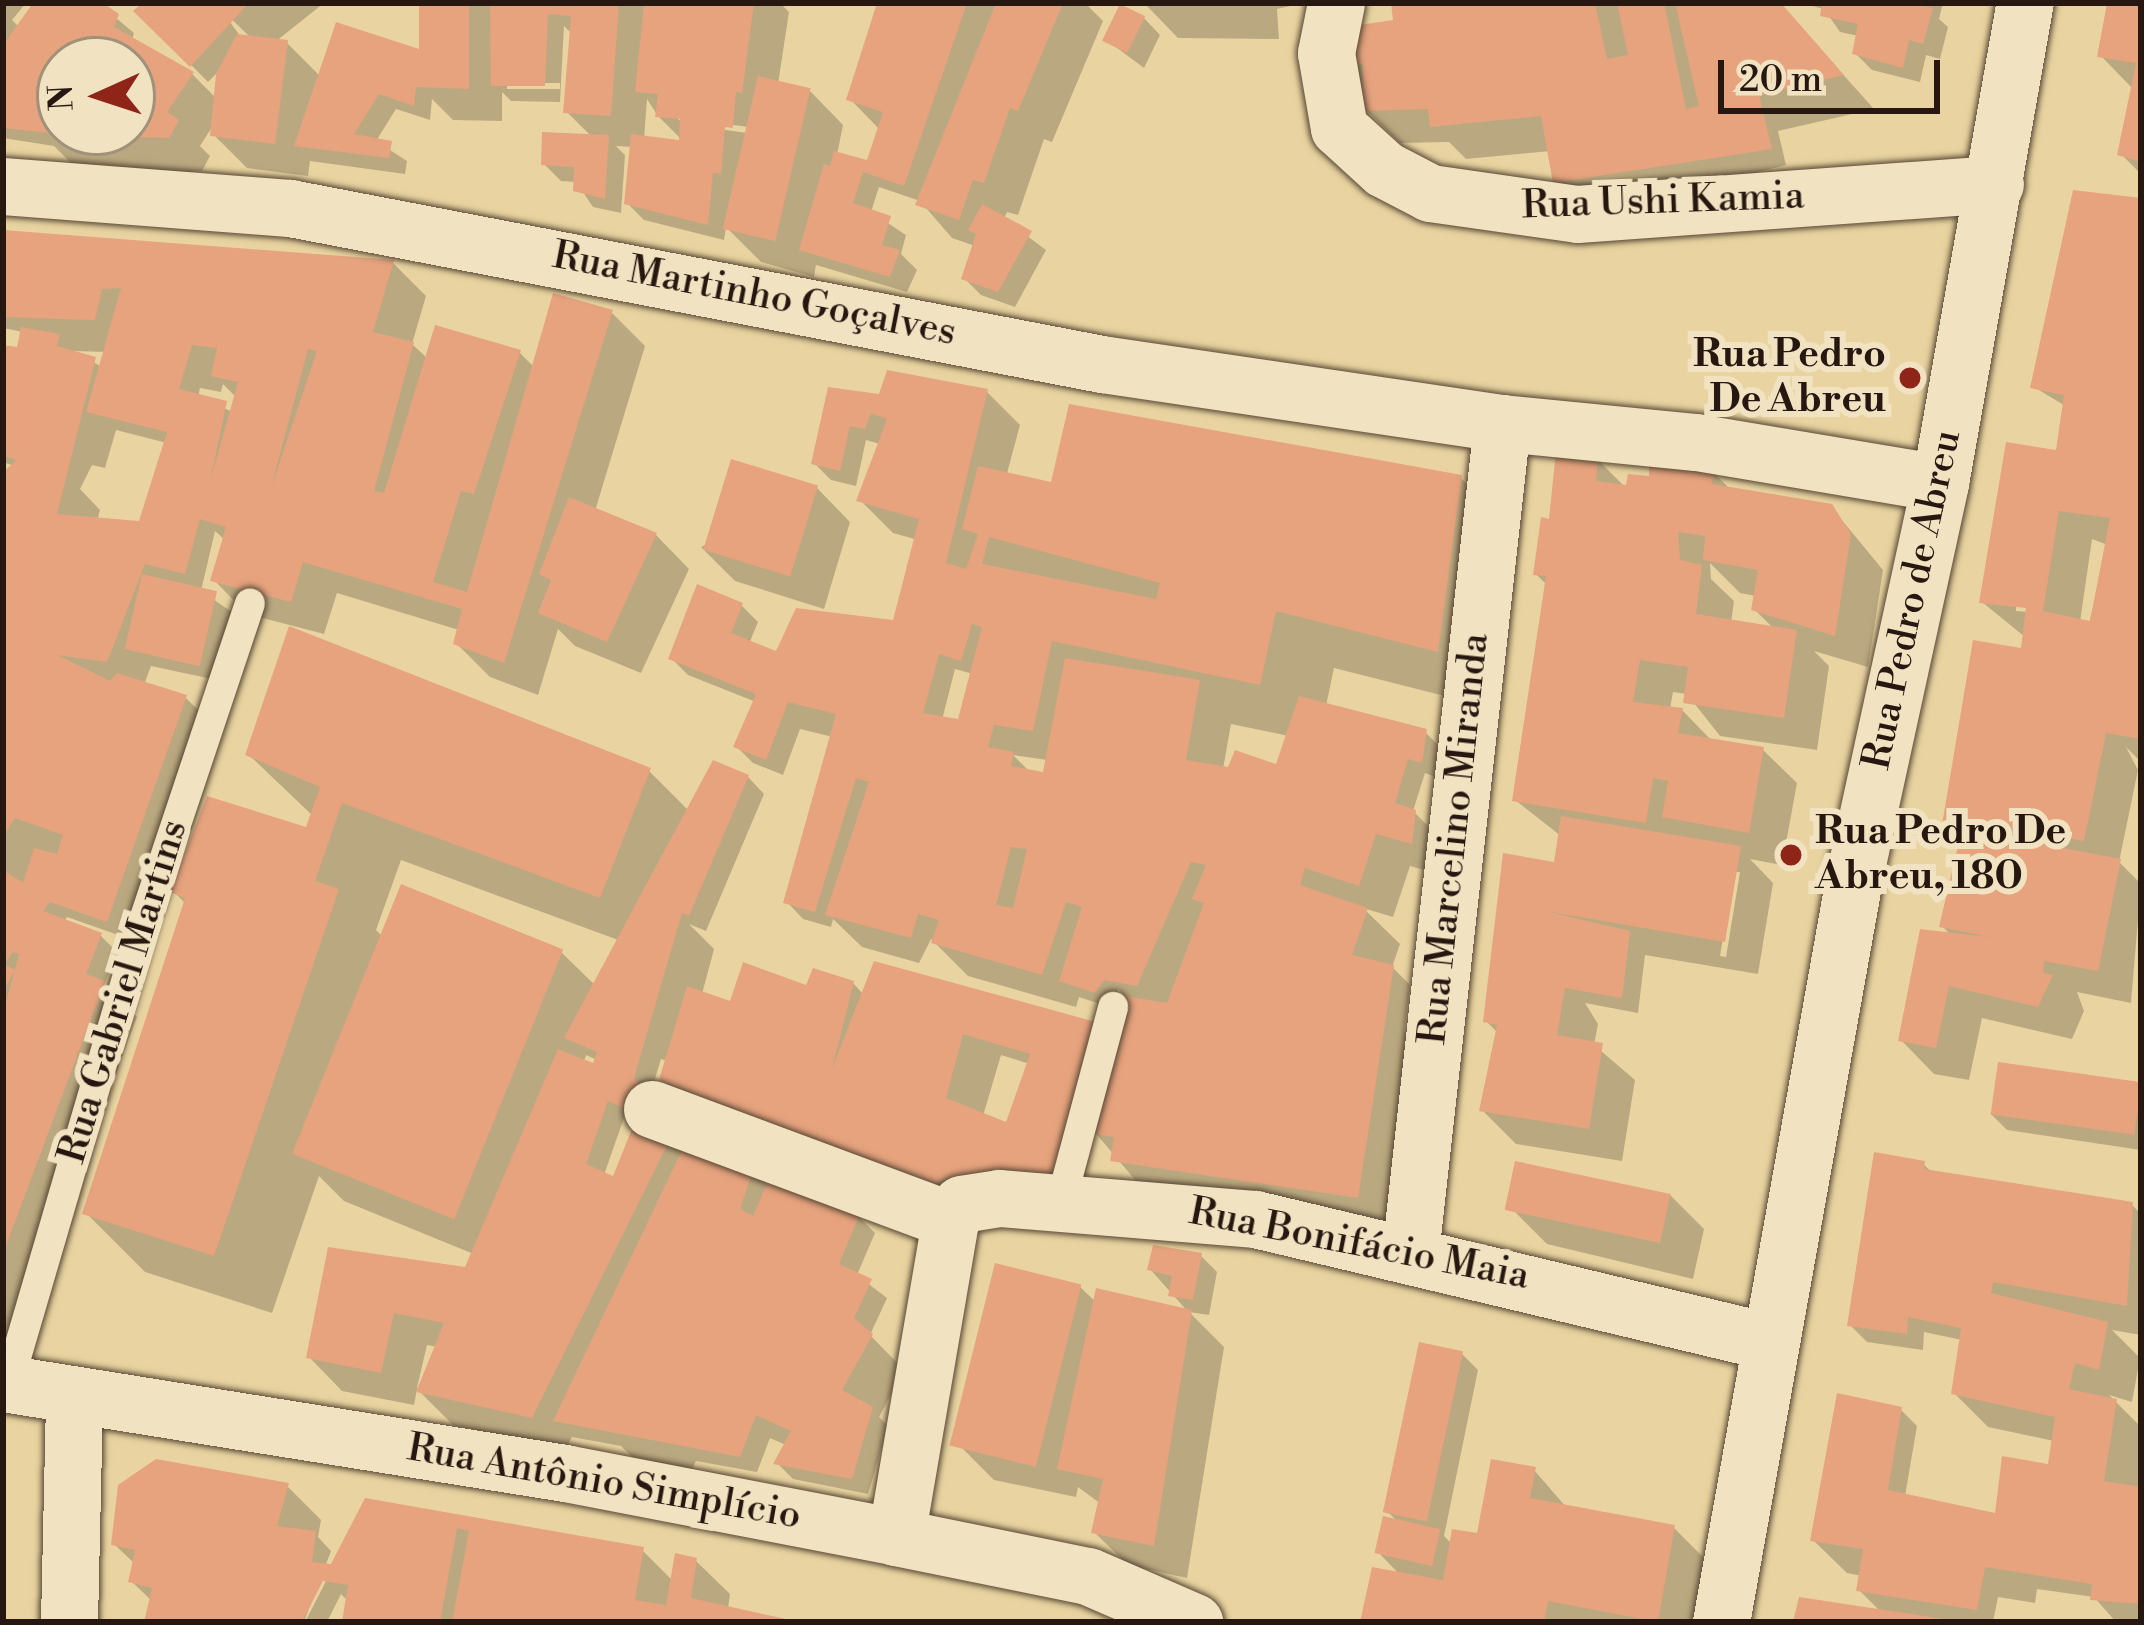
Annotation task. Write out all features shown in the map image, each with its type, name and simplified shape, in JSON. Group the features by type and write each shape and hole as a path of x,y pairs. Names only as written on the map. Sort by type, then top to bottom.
{"street":[{"name":"Rua Ushi Kamia","path":"1336,3 1326,53 1340,128 1384,169 1430,193 1577,214 1995,184"},
{"name":"Rua Pedro de Abreu","path":"1721,1622 1855,873 1940,483 2025,3"},
{"name":"Rua Martinho Goçalves","path":"3,186 356,219 1102,364 1502,423"},
{"path":"1502,423 1696,442 1940,483"},
{"name":"Rua Marcelino Miranda","path":"1410,1254 1502,423"},
{"path":"652,1109 950,1220 896,1537"},
{"name":"Rua Bonifácio Maia","path":"950,1220 961,1204 978,1199 1062,1198 1256,1219 1771,1342"},
{"name":"Rua Antônio Simplício","path":"6,1384 74,1400 566,1473 896,1537 1088,1576 1194,1622"},
{"path":"69,1622 74,1400"}],"lane":[{"name":"Rua Gabriel Martins","path":"6,1384 143,923 250,603"},
{"path":"1062,1198 1113,1007"}],"building":[{"path":"33,3 103,3 119,14 114,27 130,36 36,36 36,131 3,128 3,45"},
{"path":"142,3 249,3 190,67 133,11"},
{"path":"419,3 469,3 469,89 416,87 414,106 379,94 354,134 392,141 389,158 294,146 336,22 419,49"},
{"path":"490,3 619,3 611,116 563,113 571,16 548,14 545,86 491,86"},
{"path":"644,3 754,3 742,93 736,92 733,128 725,127 721,174 713,173 708,225 624,204 631,134 679,140 680,119 655,117 658,94 635,92"},
{"path":"877,3 967,3 904,186 863,172 853,203 891,216 882,245 900,250 890,277 799,250 824,164 830,166 834,151 867,160 883,112 846,100"},
{"path":"996,3 1063,3 1018,111 1010,108 984,183 973,180 959,220 915,205"},
{"path":"1391,3 1595,3 1607,59 1628,55 1617,3 1664,3 1686,109 1699,106 1675,3 1781,3 1844,75 1759,95 1772,149 1553,183 1541,116 1430,127 1428,109 1363,111 1363,64 1329,70 1339,28 1393,20"},
{"path":"1822,3 1911,3 1933,8 1923,44 1909,40 1903,68 1852,54 1858,24 1820,16"},
{"path":"2107,3 2141,3 2141,162 2117,155 2136,63 2097,57"},
{"path":"1120,4 1145,16 1127,53 1102,41"},
{"path":"237,34 288,40 275,144 210,136 216,74"},
{"path":"156,51 194,72 167,112 179,120 169,138 156,138"},
{"path":"758,76 811,88 775,241 723,229"},
{"path":"542,132 609,135 605,199 573,191 574,167 541,165"},
{"path":"2073,190 2141,198 2141,739 2106,733 2084,841 1996,825 1994,835 2121,859 2098,971 2044,961 2043,973 2053,975 2038,1007 1949,986 1936,1048 1898,1041 1920,929 1990,937 1939,927 1962,829 1942,825 1973,640 2021,648 2026,608 1979,603 2006,442 2056,450 2064,395 2030,388","holes":["2059,511 2110,518 2090,621 2043,611"]},
{"path":"982,204 1032,231 998,292 961,279 976,234 968,230"},
{"path":"3,230 394,260 373,332 414,342 374,491 384,493 435,325 521,350 474,494 461,491 433,582 467,592 553,293 613,310 504,663 453,644 462,609 303,562 291,602 210,581 226,527 200,519 185,574 145,564 107,662 57,655 110,681 117,673 187,695 107,922 50,902 43,911 102,933 86,974 105,981 4,1251 3,1012 15,970 3,992 3,870 23,883 34,848 57,854 63,835 15,818 3,837 3,472 17,460 3,456 3,345 17,347 21,327 60,334 57,346 96,357 57,514 139,521 167,432 86,412 121,288 102,289 95,320 3,317","holes":["192,345 217,348 211,376 238,382 210,482 227,401 179,389","308,349 317,351 271,488","13,952 19,954 15,970 4,964"]},
{"path":"887,370 988,389 946,563 966,569 978,534 962,529 978,466 1051,482 1069,404 1462,475 1438,652 1276,611 1260,685 1052,641 1033,731 994,725 988,747 1014,752 1011,766 1043,772 1065,658 1200,680 1186,760 1228,767 1235,750 1276,764 1299,696 1427,729 1422,763 1408,759 1395,803 1416,810 1412,844 1376,834 1359,886 1305,868 1300,885 1368,908 1352,955 1394,965 1358,1198 1110,1161 1114,1137 1093,1134 1124,996 1167,1003 1204,903 1192,899 1206,865 1191,862 1137,986 1104,980 1095,993 1059,981 1082,907 1066,902 1042,975 931,943 939,920 918,914 911,938 825,915 869,782 856,778 815,912 783,903 836,714 788,702 766,760 733,747 756,694 668,659 697,584 743,603 731,633 776,651 796,608 893,620 919,519 856,501 887,419 871,413 865,429 850,426 840,471 811,464 828,387 879,394","holes":["989,537 1160,583 1156,599 982,564","972,624 982,627 958,719 923,713 939,654 961,661","1011,847 1027,849 1013,908 996,905"]},
{"path":"1556,451 1598,456 1596,481 1626,485 1628,474 1649,476 1649,461 1714,469 1712,484 1832,504 1851,534 1835,636 1751,610 1758,570 1703,560 1705,536 1678,532 1680,560 1702,565 1696,614 1797,630 1784,718 1683,703 1688,667 1640,660 1633,702 1683,708 1678,733 1764,747 1749,833 1662,817 1668,781 1653,778 1646,823 1512,801 1546,576 1533,575 1541,517 1549,519"},
{"path":"731,459 818,486 790,576 703,550"},
{"path":"569,497 657,533 607,642 538,613 551,580 539,574"},
{"path":"142,574 217,591 200,666 125,649"},
{"path":"289,626 651,768 600,898 342,803 315,881 339,889 214,1256 82,1214 185,898 170,892 207,796 306,827 320,787 245,755"},
{"path":"713,760 749,775 689,916 682,913 634,1078 676,1127 532,1418 416,1392 444,1323 394,1313 381,1373 306,1358 328,1247 465,1267 558,1049 593,1063 597,1052 564,1038","holes":["608,1101 638,1114 613,1176 586,1164"]},
{"path":"1561,816 1741,846 1725,942 1545,911 1630,931 1622,998 1565,988 1557,1035 1603,1043 1589,1129 1479,1111 1497,1025 1483,1022 1503,853 1554,862"},
{"path":"401,884 563,950 454,1219 292,1154"},
{"path":"874,961 1103,1024 1056,1186 943,1179 919,1194 659,1080 687,986 730,1001 743,962 806,985 813,968 854,981 832,1069","holes":["963,1034 1030,1054 1006,1122 946,1098"]},
{"path":"1998,1062 2141,1082 2134,1135 1991,1114"},
{"path":"693,1127 759,1152 740,1209 753,1216 770,1177 860,1213 839,1264 872,1279 854,1318 873,1334 842,1390 873,1407 852,1479 773,1464 791,1431 756,1415 740,1457 553,1421"},
{"path":"1874,1152 1925,1161 1924,1169 2133,1202 2127,1306 1993,1282 1991,1293 2108,1322 2099,1370 2075,1363 2069,1389 2117,1399 2104,1481 2141,1487 2141,1604 2090,1600 2092,1584 1985,1567 1977,1610 1856,1591 1863,1549 1810,1541 1837,1393 1902,1407 1888,1490 1995,1513 2002,1456 2048,1464 2055,1417 1951,1394 1961,1328 1908,1317 1907,1334 1847,1326"},
{"path":"1515,1161 1671,1194 1660,1243 1505,1210"},
{"path":"1153,1245 1202,1253 1193,1300 1168,1296 1172,1276 1147,1270"},
{"path":"995,1263 1081,1285 1036,1467 950,1445"},
{"path":"1096,1288 1192,1310 1154,1546 1091,1533 1103,1479 1057,1469"},
{"path":"1419,1342 1463,1351 1427,1522 1383,1512"},
{"path":"156,1459 289,1483 277,1526 316,1531 312,1562 331,1564 365,1498 644,1547 635,1600 666,1605 675,1553 697,1558 691,1598 799,1622 452,1622 469,1531 457,1528 440,1622 342,1622 348,1585 323,1581 302,1622 144,1622 152,1588 128,1582 135,1550 111,1545 118,1485"},
{"path":"1491,1459 1536,1467 1530,1498 1675,1525 1658,1622 1548,1601 1544,1622 1360,1622 1372,1567 1443,1580 1452,1529 1477,1533"},
{"path":"1383,1516 1440,1529 1432,1566 1374,1553"},
{"path":"1799,1597 1944,1619 1944,1622 1793,1622"}],"place":[{"name":"Rua Pedro De Abreu","path":"1910,378"},
{"name":"Rua Pedro De Abreu, 180","path":"1791,855"}]}
